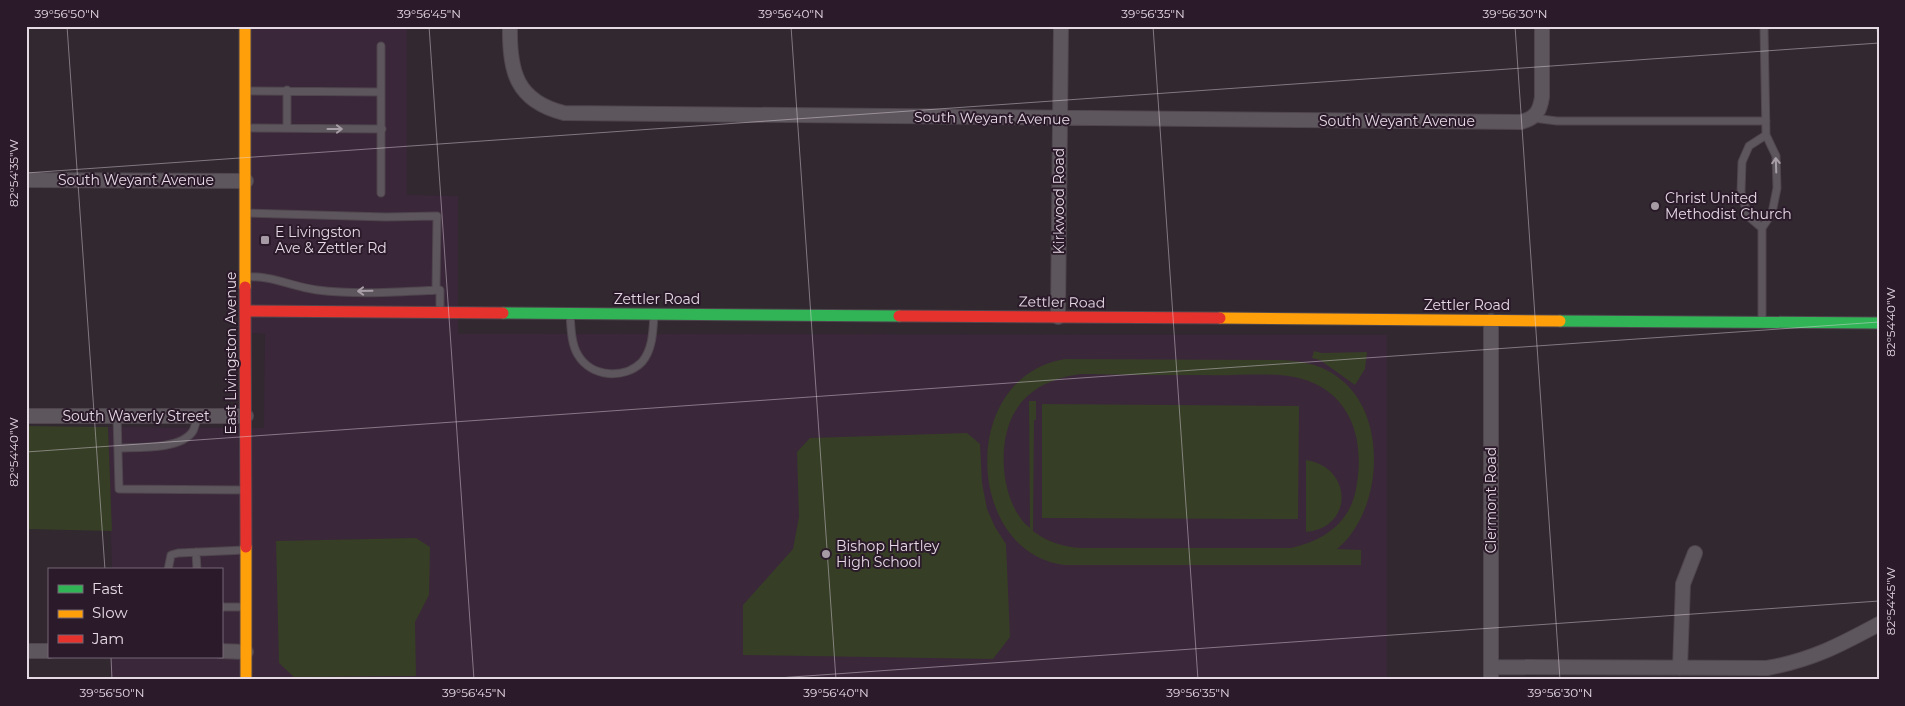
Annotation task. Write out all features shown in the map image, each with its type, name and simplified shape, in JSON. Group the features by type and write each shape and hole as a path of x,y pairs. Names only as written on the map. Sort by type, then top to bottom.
{"street":[{"name":"East Livingston Avenue","path":"245,26 246,680"},
{"name":"South Weyant Avenue","path":"510,26 511,58 519,83 531,99 546,108 564,113 1521,122 1533,118"},
{"name":"Kirkwood Road","path":"1058,317 1061,26"},
{"path":"1533,118 1540,109 1542,97 1542,26"},
{"name":"South Weyant Avenue","path":"26,180 246,181"},
{"name":"Zettler Road","path":"246,311 1879,323"},
{"name":"Clermont Road","path":"1491,673 1492,321"},
{"name":"South Waverly Street","path":"26,416 246,416"},
{"path":"1680,668 1684,584 1695,553"},
{"path":"1491,673 1680,668 1767,668 1791,664 1829,651 1879,624"},
{"path":"26,651 48,651"},
{"path":"222,651 246,652"}],"lane":[{"path":"1762,322 1762,228 1772,213 1777,188 1776,156 1766,135 1764,26"},
{"path":"381,46 382,193"},
{"path":"287,90 287,128"},
{"path":"245,91 381,92"},
{"path":"1533,118 1558,121 1766,120"},
{"path":"246,128 382,129"},
{"path":"1762,228 1748,216 1741,192 1742,162 1749,146 1766,135"},
{"path":"246,213 327,216 436,216 436,290"},
{"path":"246,277 264,277 316,290 440,290 440,313"},
{"path":"570,314 577,354 595,371 608,374 626,372 642,361 653,339 654,314"},
{"path":"117,416 119,489 246,490"},
{"path":"118,448 166,446 182,440 192,432 198,416"},
{"path":"168,568 171,555 246,550"},
{"path":"196,552 196,568"},
{"path":"222,607 246,607"}],"shaded area":[{"name":"Bishop Hartley High School","path":"243,26 407,26 407,195 458,196 458,334 1387,335 1387,680 111,680 111,658 222,658 222,568 112,568 108,427 264,428 265,334 244,332"}],"green space":[{"path":"1314,351 1322,353 1367,352 1365,369 1355,385 1320,360 1312,358"},
{"path":"1065,359 1282,360 1318,366 1334,374 1348,386 1361,403 1369,424 1373,446 1374,470 1370,493 1362,515 1351,534 1337,549 1361,550 1361,565 1064,565 1031,553 1008,530 993,499 987,464 991,429 1006,397 1030,373","holes":["1081,374 1250,374 1294,377 1313,383 1329,392 1341,404 1350,418 1356,434 1359,470 1353,501 1348,512 1333,529 1324,535 1314,541 1291,548 1081,548 1062,545 1044,538 1033,531 1034,420 1036,420 1036,401 1029,401 1030,528 1020,517 1012,503 1007,487 1004,470 1006,436 1018,407 1031,393 1055,380"]},
{"path":"1042,404 1299,406 1298,519 1042,518"},
{"path":"26,426 108,427 112,531 26,529"},
{"path":"967,433 980,444 982,483 987,509 995,527 1006,544 1010,637 993,659 743,655 743,605 793,549 799,517 797,452 810,438"},
{"path":"1306,460 1321,465 1333,474 1339,485 1342,497 1339,509 1333,520 1322,528 1306,532"},
{"path":"416,538 430,547 429,595 415,622 416,676 294,677 279,663 276,541"}],"traffic: fast":[{"path":"503,313 899,316"},
{"path":"1560,321 1879,323"}],"traffic: slow":[{"path":"245,26 245,287"},
{"path":"1220,318 1560,321"},
{"path":"246,547 246,680"}],"traffic: jam":[{"path":"245,287 246,547"},
{"path":"246,311 503,313"},
{"path":"899,316 1220,318"}],"place":[{"name":"Christ United Methodist Church","path":"1655,206"},
{"name":"E Livingston Ave & Zettler Rd","path":"265,240"},
{"name":"Bishop Hartley High School","path":"826,554"}]}
